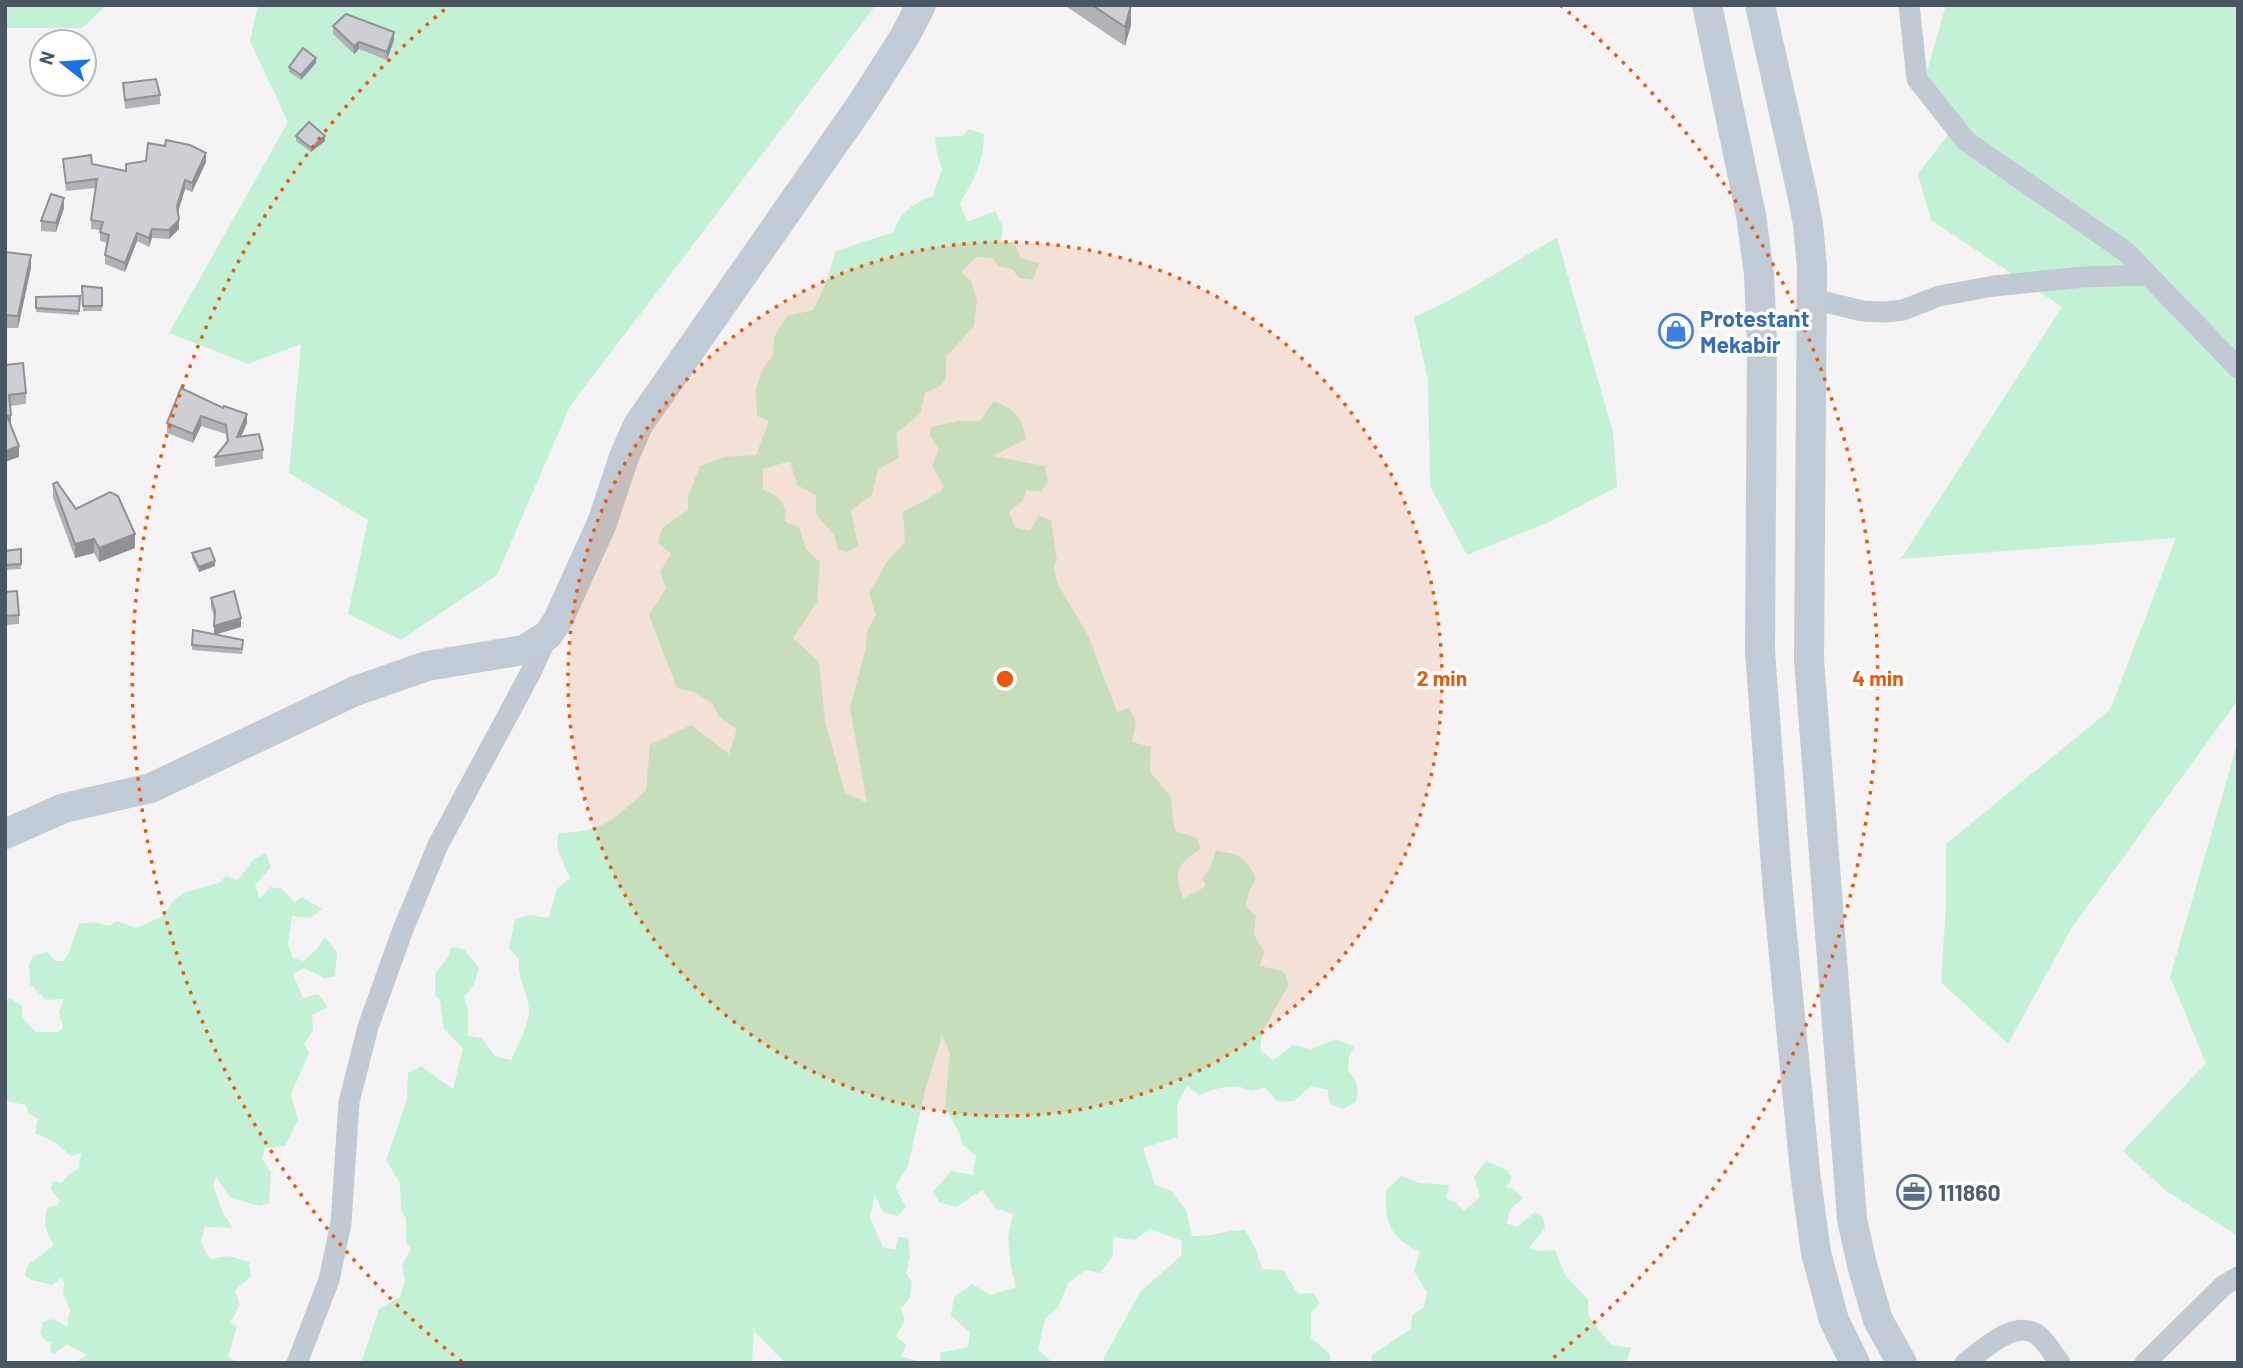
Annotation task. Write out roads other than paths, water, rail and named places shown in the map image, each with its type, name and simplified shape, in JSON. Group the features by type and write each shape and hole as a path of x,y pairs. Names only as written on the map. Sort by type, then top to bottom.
{"main road":[{"path":"5,834 64,808 151,788 355,691 427,666 524,650 548,635 558,620 602,523 624,457 638,425 863,102 905,37 921,5"},
{"path":"905,37 943,5"},
{"path":"1707,5 1751,215 1759,274 1762,344 1760,651 1778,893 1805,1172 1816,1253 1834,1320 1855,1363"},
{"path":"1760,5 1808,224 1813,299 1809,660 1851,1205 1862,1265 1878,1320 1902,1363"}],"street":[{"path":"1909,5 1917,79 1966,141 2126,252 2238,368"},
{"path":"1813,299 1862,311 1885,312 1903,310 1939,296 1994,286 2083,277 2148,275"},
{"path":"297,1363 329,1280 341,1223 349,1102 368,1027 402,932 438,845 531,672 548,635"},
{"path":"2145,1363 2223,1286 2238,1277"},
{"path":"1965,1363 2008,1333 2020,1331 2031,1331 2039,1337 2060,1363"}],"place":[{"name":"Protestant Mekabir","path":"1676,331"},
{"name":"111860","path":"1914,1192"}]}
